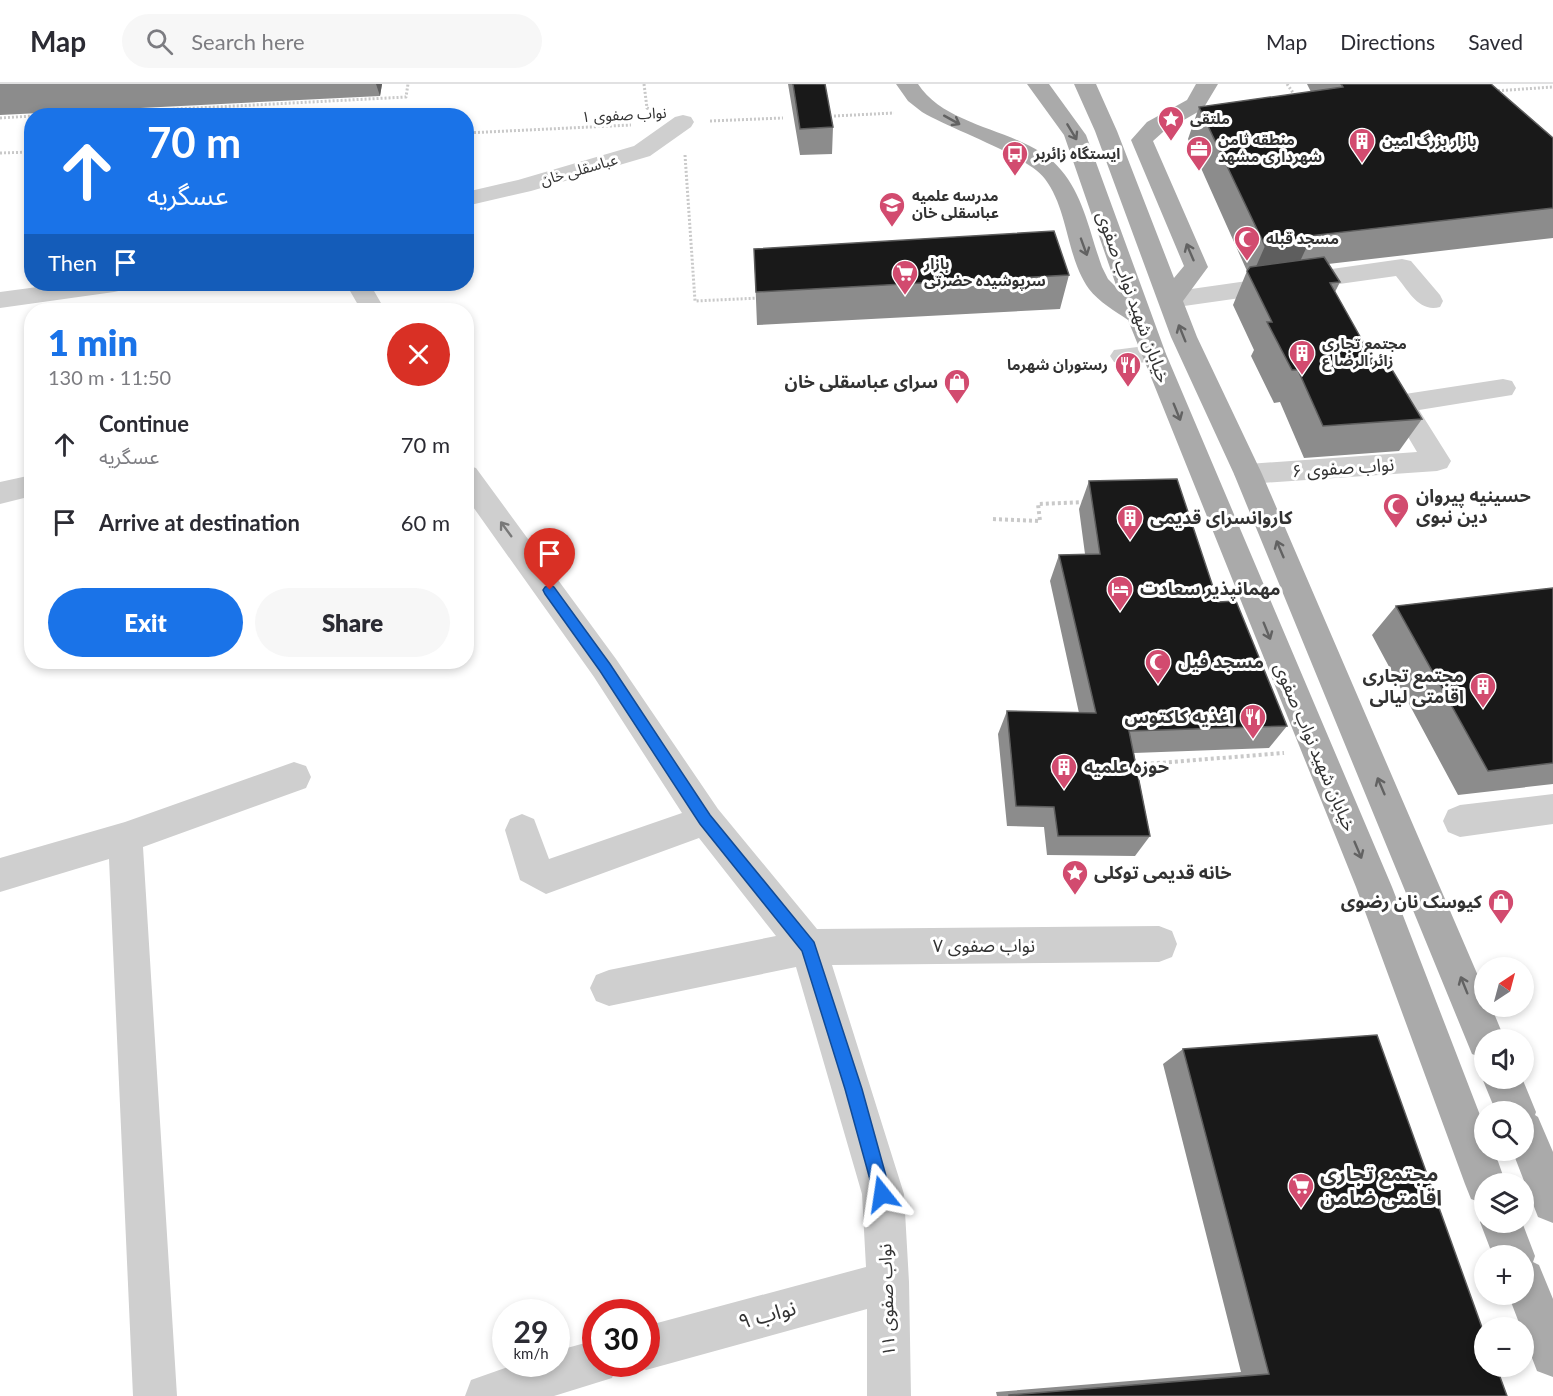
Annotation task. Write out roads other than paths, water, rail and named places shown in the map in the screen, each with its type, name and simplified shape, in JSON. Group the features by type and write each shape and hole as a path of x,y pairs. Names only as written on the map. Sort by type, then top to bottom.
{"main road":[{"path":"907,84 909,89 926,105 956,122 1020,150 1045,166 1063,190 1097,282 1138,315"},
{"name":"خیابان شهید نواب صفوی","path":"1038,84 1075,135 1153,354 1374,887 1482,1173"},
{"name":"خیابان شهید نواب صفوی","path":"1084,84 1106,131 1184,337 1248,474 1416,868 1482,1029"},
{"path":"1170,300 1196,267 1142,140 1155,127 1196,104 1207,84"},
{"path":"1534,1155 1553,1202"},
{"path":"1534,1305 1553,1355"}],"street":[{"name":"عباسقلی خان","path":"474,197 642,151 683,122"},
{"path":"1170,300 1401,267 1431,301"},
{"path":"0,300 64,291"},
{"path":"1123,356 1153,354"},
{"name":"نواب صفوی ۶","path":"1248,474 1437,461 1401,403 1503,388"},
{"name":"نواب صفوی ۱۱","path":"474,486 605,668 705,820 808,947 854,1089 882,1194 888,1282 889,1396"},
{"path":"0,494 24,487"},
{"path":"0,875 125,838 294,777"},
{"path":"1460,822 1553,809"},
{"path":"522,830 532,868 546,876 705,820"},
{"path":"125,838 155,1396"},
{"name":"نواب صفوی ۷","path":"609,988 808,947 1159,944"},
{"name":"نواب ۹","path":"660,1344 888,1282"},
{"path":"487,1396 582,1366"}],"place":[{"name":"ملتقى","path":"1171,142"},
{"name":"بازار بزرگ امین","path":"1362,164"},
{"name":"منطقه ثامن شهرداری مشهد","path":"1199,172"},
{"name":"ایستگاه زائربر","path":"1015,177"},
{"name":"مدرسه علمیه عباسقلی خان","path":"892,228"},
{"name":"مسجد قبله","path":"1247,262"},
{"name":"بازار سرپوشیده حضرتی","path":"905,296"},
{"name":"مجتمع تجاری زائر الرضا ع","path":"1302,376"},
{"name":"رستوران شهرما","path":"1128,388"},
{"name":"سرای عباسقلی خان","path":"957,405"},
{"name":"حسینیه پیروان دین نبوی","path":"1396,529"},
{"name":"کاروانسرای قدیمی","path":"1130,541"},
{"name":"مهمانپذیر سعادت","path":"1120,612"},
{"name":"مسجد فیل","path":"1158,685"},
{"name":"مجتمع تجاری اقامتی لیالی","path":"1483,709"},
{"name":"اغذیه کاکتوس","path":"1253,740"},
{"name":"حوزه علمیه","path":"1064,790"},
{"name":"خانه قدیمی توکلی","path":"1075,896"},
{"name":"کیوسک نان رضوی","path":"1501,925"},
{"name":"مجتمع تجاری اقامتی ضامن","path":"1301,1209"}]}
